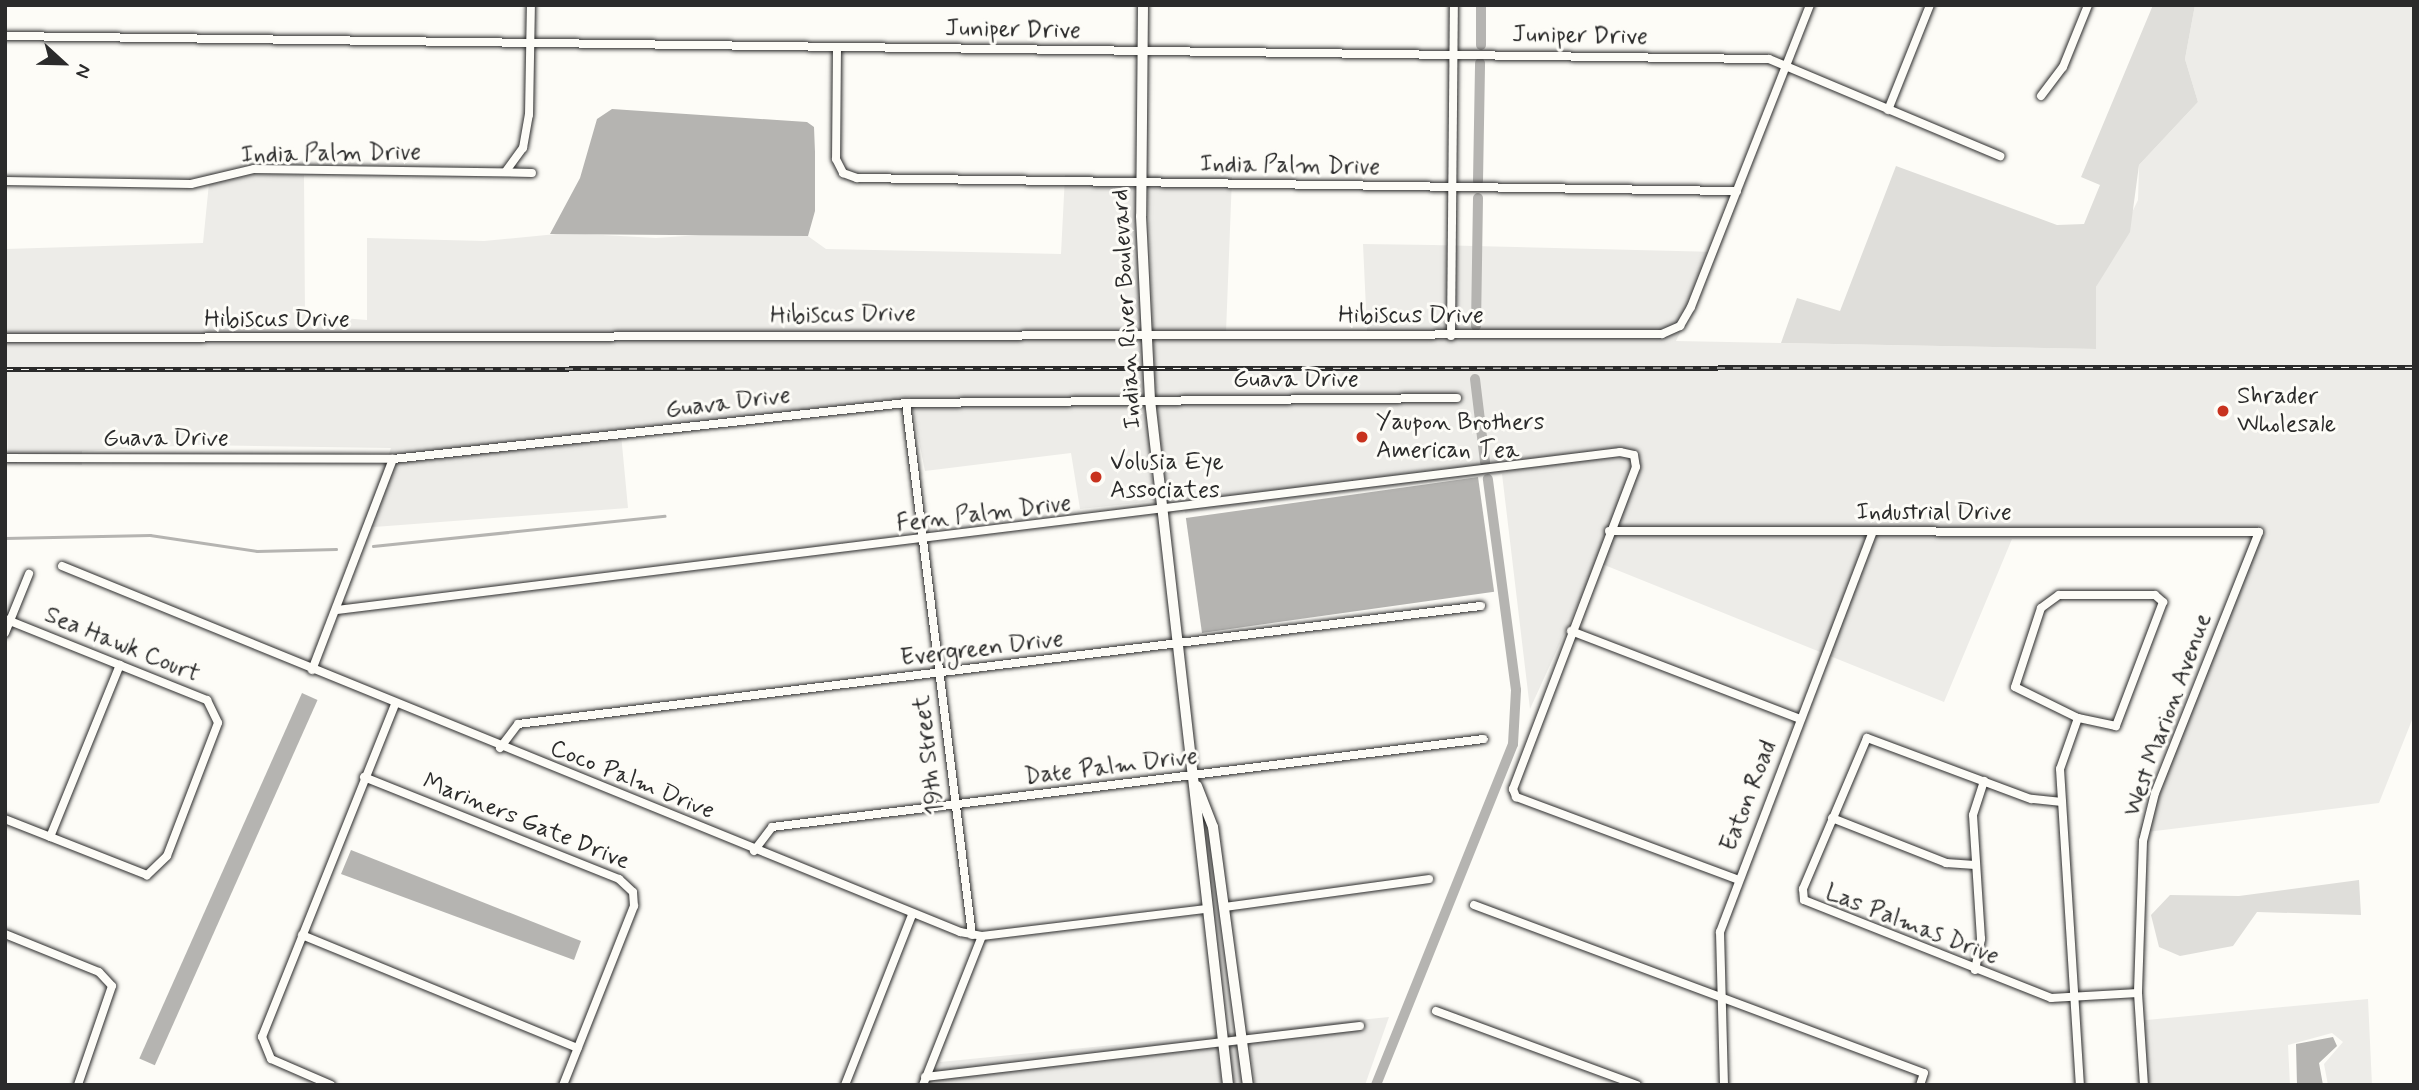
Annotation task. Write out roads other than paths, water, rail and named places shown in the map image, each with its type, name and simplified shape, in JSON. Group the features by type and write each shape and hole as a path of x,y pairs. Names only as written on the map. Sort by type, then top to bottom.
{"main road":[{"name":"Indian River Boulevard","path":"1143,5 1141,183 1150,400 1228,1085"},
{"path":"1193,777 1213,827 1248,1085"}],"street":[{"path":"506,171 523,148 529,115 531,5"},
{"path":"1451,336 1454,5"},
{"path":"1737,191 1810,5"},
{"path":"1888,110 1930,5"},
{"path":"2041,96 2063,67 2088,5"},
{"name":"Juniper Drive","path":"5,36 1769,59 2000,156"},
{"name":"India Palm Drive","path":"837,47 836,159 843,173 857,178 1737,191"},
{"name":"India Palm Drive","path":"5,181 191,184 254,169 532,173"},
{"name":"Hibiscus Drive","path":"5,338 1146,332 1451,336 1662,334 1680,326 1737,191"},
{"name":"Guava Drive","path":"5,458 393,459 906,403 1457,398"},
{"name":"19th Street","path":"906,403 955,806 977,936 924,1081"},
{"name":"Fern Palm Drive","path":"337,610 1634,455 1636,467 1609,531"},
{"path":"312,670 393,459"},
{"path":"1609,531 1513,789 1516,797 1737,879"},
{"name":"Industrial Drive","path":"1609,531 2259,533"},
{"name":"Eaton Road","path":"1724,1085 1720,932 1737,879 1873,532"},
{"name":"West Marion Avenue","path":"2144,1085 2138,993 2146,830 2259,533"},
{"name":"Coco Palm Drive","path":"62,566 395,705 912,915 977,936 1206,909"},
{"path":"5,633 8,620 29,574"},
{"path":"2059,595 2155,595 2163,611 2120,721 2108,729 2078,718 2015,687 2041,608 2059,595"},
{"name":"Evergreen Drive","path":"500,748 517,724 1481,606"},
{"name":"Sea Hawk Court","path":"5,819 135,873 147,875 167,856 217,713 207,700 8,620"},
{"path":"1571,631 1800,719"},
{"path":"50,837 120,665"},
{"path":"326,1084 271,1059 262,1045 302,935 395,705"},
{"path":"2078,718 2062,755 2062,802 2080,1085"},
{"name":"Las Palmas Drive","path":"2062,802 2040,802 1867,738 1803,889 1810,907 2051,998 2138,993"},
{"name":"Date Palm Drive","path":"754,851 772,827 1484,739"},
{"name":"Mariners Gate Drive","path":"364,778 628,884 634,906 563,1085"},
{"path":"1975,970 1981,939 1973,815 1984,781"},
{"path":"1832,818 1946,863 1975,865"},
{"path":"1225,907 1429,879"},
{"path":"1474,905 1924,1073 1920,1085"},
{"path":"845,1085 912,915"},
{"path":"5,934 99,972 112,986 78,1085"},
{"path":"302,935 578,1048"},
{"path":"1436,1011 1636,1085"},
{"path":"924,1081 1360,1026"}],"waterway":[{"path":"1481,5 1481,45"},
{"path":"1478,181 1480,63"},
{"path":"1476,326 1478,198"},
{"path":"1475,379 1485,462"},
{"path":"1376,1085 1513,744 1516,690 1488,479"},
{"path":"373,546 664,516"},
{"path":"5,538 150,535 257,551 336,549"}],"railway":[{"path":"5,369 2414,367"}],"place":[{"name":"Shrader Wholesale","path":"2223,411"},
{"name":"Yaupon Brothers American Tea","path":"1362,437"},
{"name":"Volusia Eye Associates","path":"1096,477"}]}
